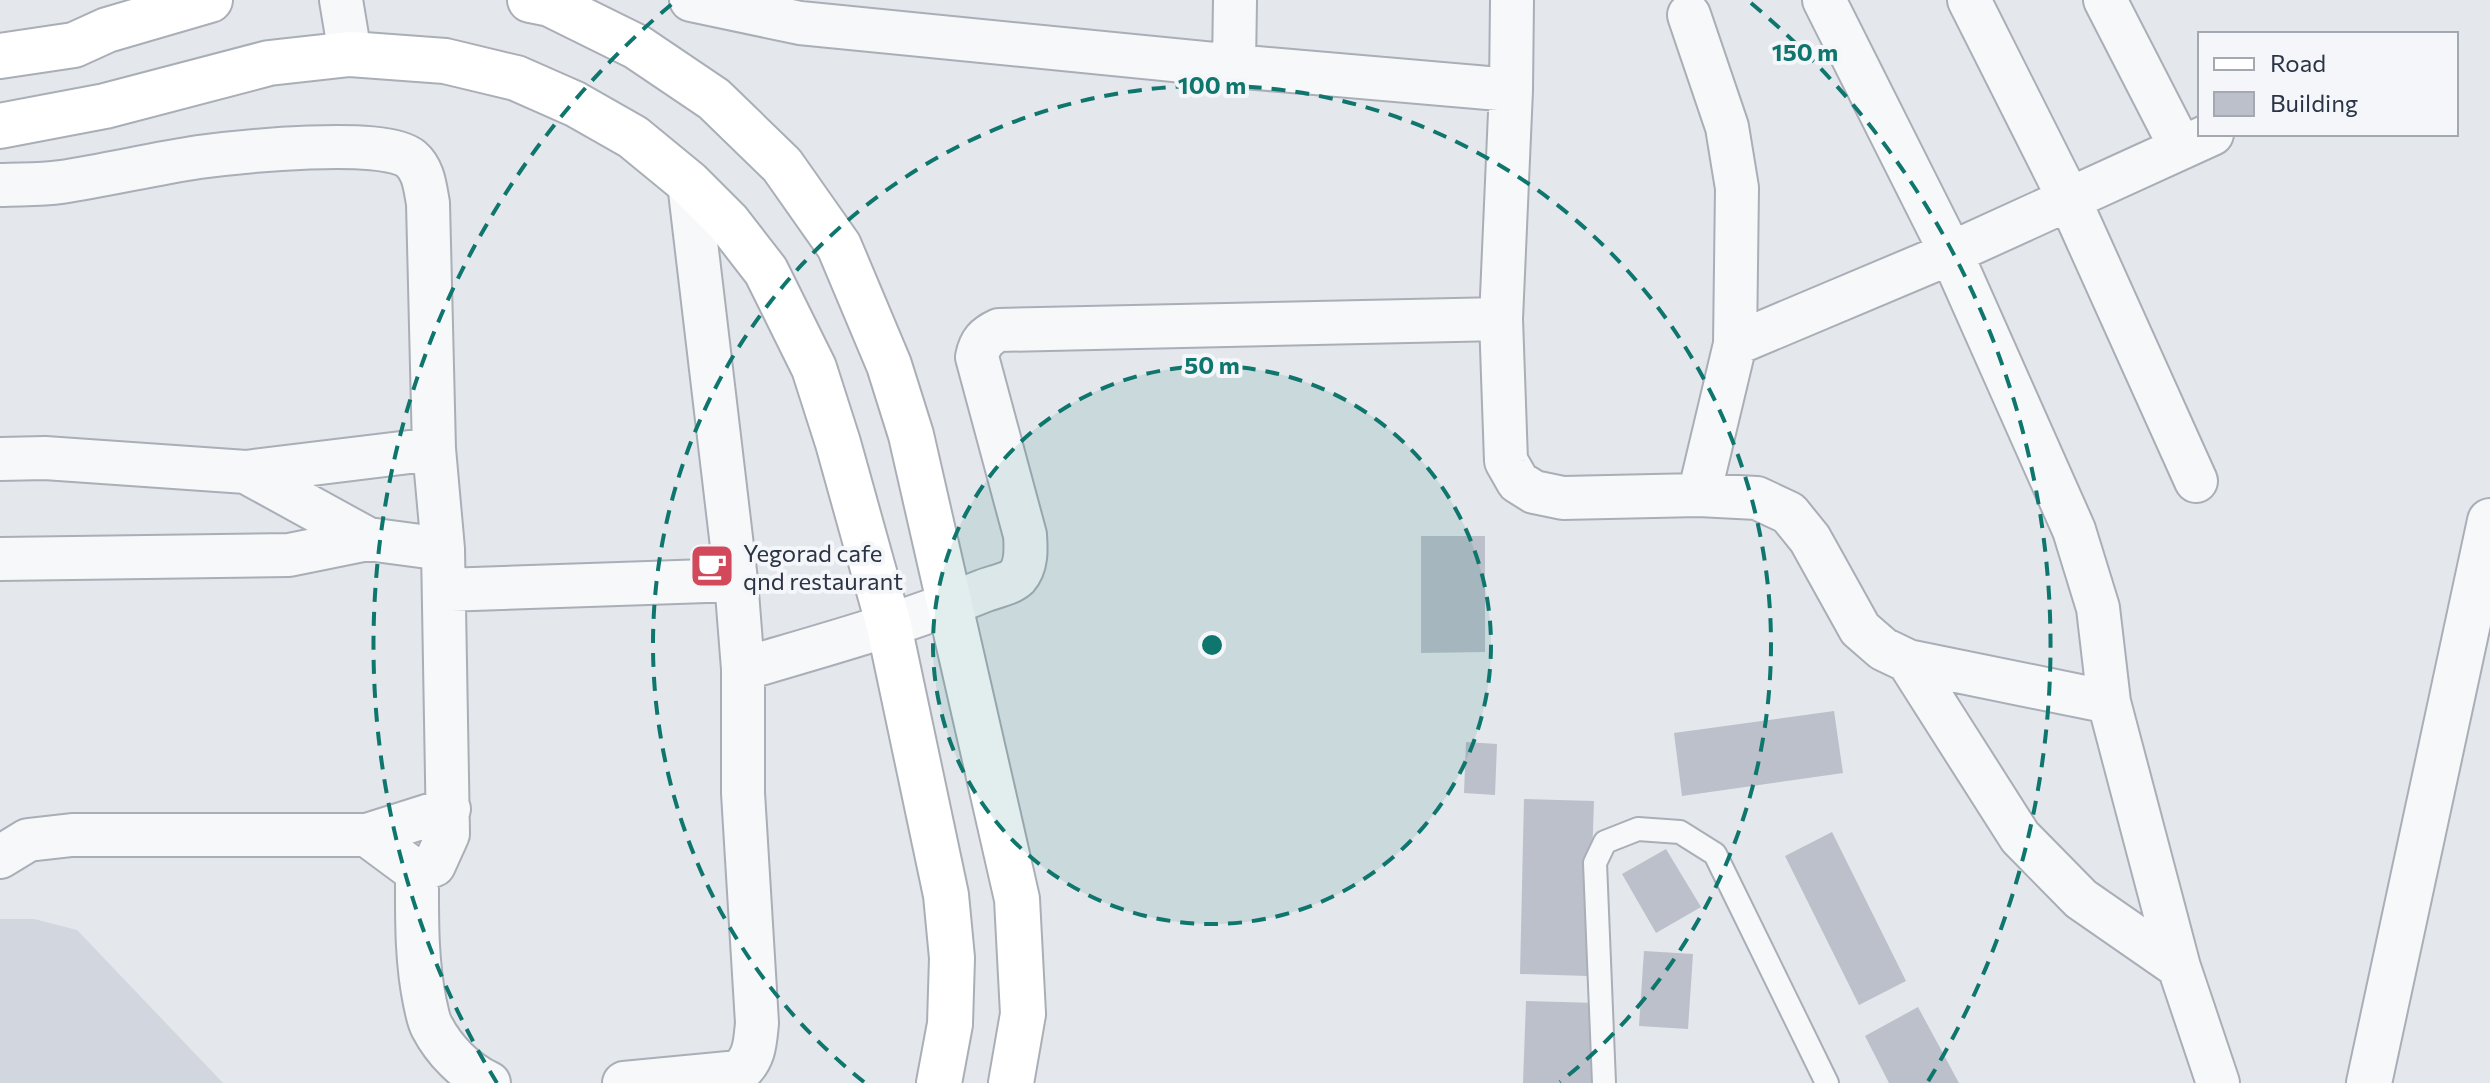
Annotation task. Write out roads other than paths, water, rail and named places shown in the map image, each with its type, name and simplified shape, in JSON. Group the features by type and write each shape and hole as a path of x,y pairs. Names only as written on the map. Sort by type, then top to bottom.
{"main road":[{"path":"0,56 74,45 114,15 210,0"},
{"path":"553,1 637,47 714,99 782,165 839,246 889,365 911,435 1017,899 1023,1014 1011,1083"},
{"path":"0,126 105,106 269,63 350,54 445,61 516,78 575,104 633,137 689,183 728,222 766,271 809,357 838,443 889,626 947,911 952,958 950,1024 939,1083"}],"street":[{"path":"341,0 350,54"},
{"path":"691,0 807,11 1234,66 1511,90"},
{"path":"1234,66 1235,0"},
{"path":"1512,0 1501,319 1506,461 1518,482 1534,492 1563,498 1699,495 1757,498 1789,513 1810,539 1860,629 1883,649 1908,661 2109,702"},
{"path":"1824,0 1951,253 2074,530 2098,608 2109,702 2179,967 2218,1083"},
{"path":"1969,0 2069,199 2196,481"},
{"path":"1735,344 1951,253 2196,141 2105,0"},
{"path":"1689,15 1727,127 1737,188 1735,344 1699,495"},
{"path":"0,185 58,183 201,157 291,149 359,147 393,152 410,157 422,172 428,203 434,449 443,549 449,809 448,834 442,850 434,865 417,872"},
{"path":"624,1083 739,1072 755,1051 757,1023 743,793 743,669 736,580 689,183"},
{"path":"743,669 889,626 1016,578 1024,564 1025,535 977,357 979,346 987,336 999,330 1501,319"},
{"path":"0,459 45,458 246,472 434,449"},
{"path":"246,472 368,539"},
{"path":"2369,1083 2490,521"},
{"path":"0,559 289,555 368,539 443,549"},
{"path":"444,590 736,580"},
{"path":"1908,661 2020,837 2081,899 2179,967"},
{"path":"0,857 28,840 72,835 367,835 449,809"},
{"path":"367,835 417,872"},
{"path":"417,872 421,983 430,1025 450,1053 475,1077 489,1083"}],"lane":[{"path":"1604,1083 1595,863 1605,842 1638,829 1680,832 1715,854 1827,1083"}],"place":[{"name":"Yegorad cafe qnd restaurant","path":"712,566"}]}
